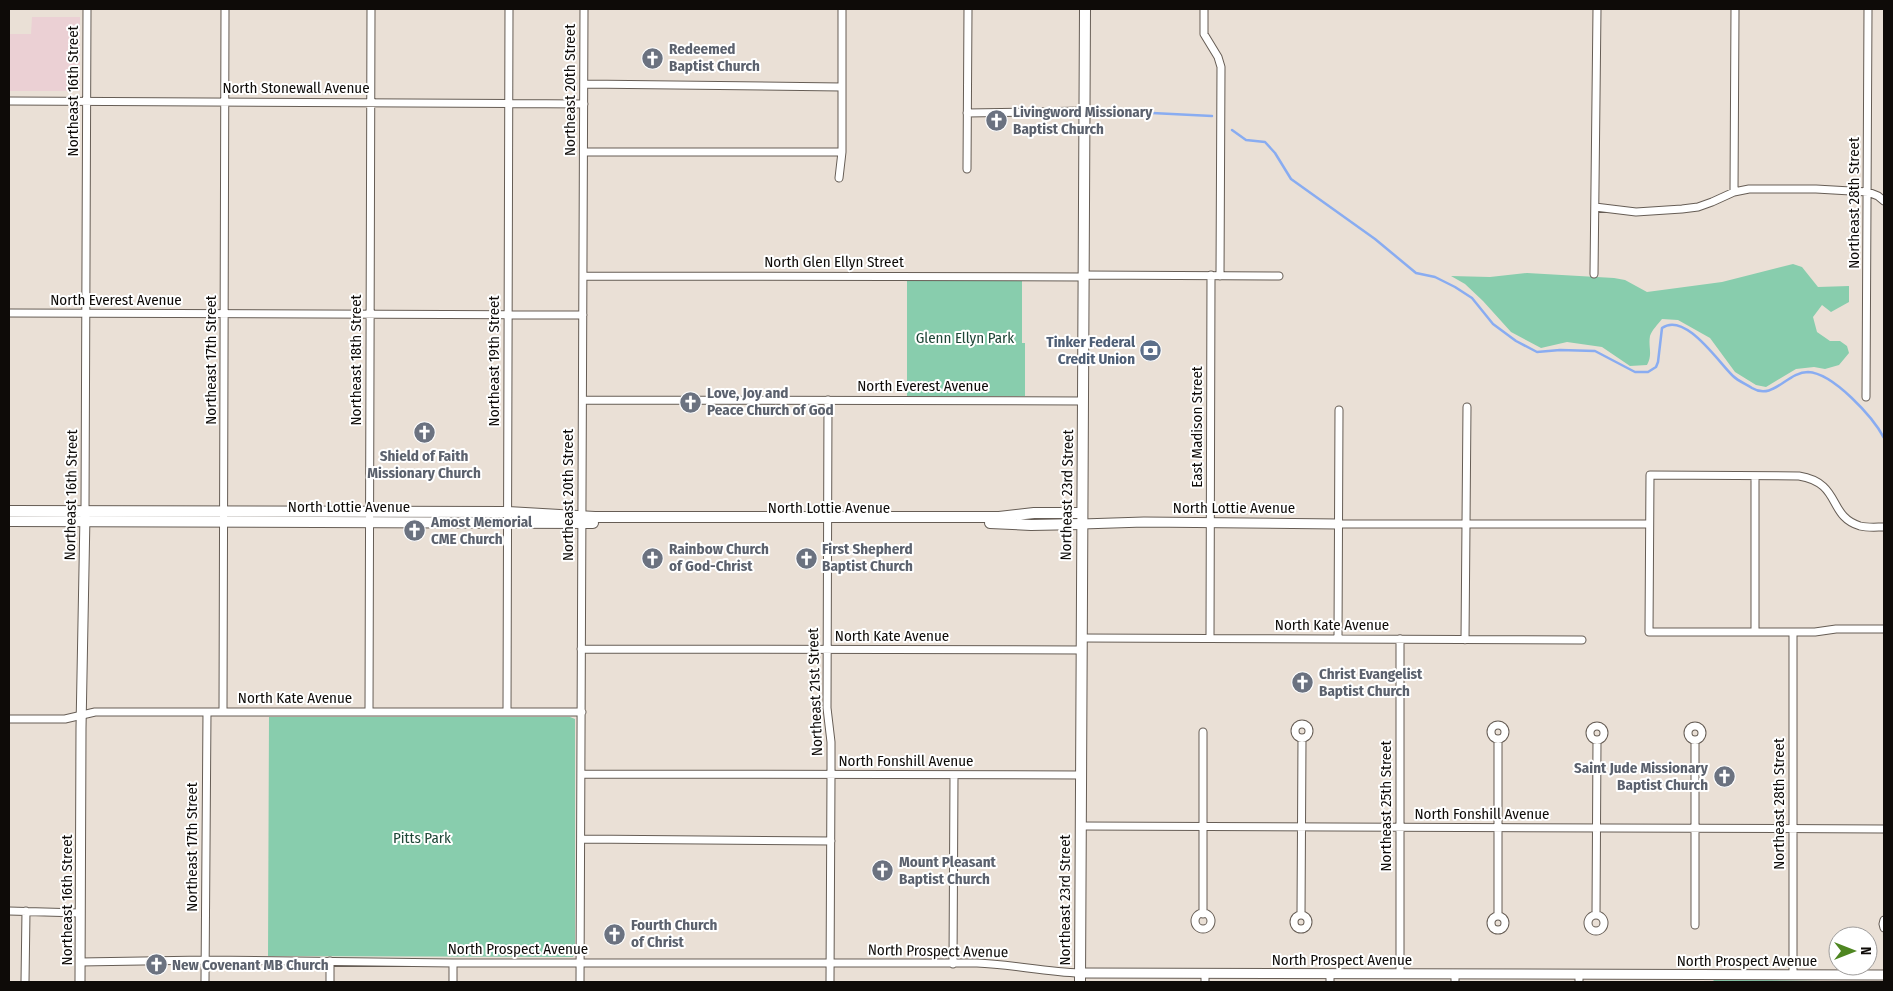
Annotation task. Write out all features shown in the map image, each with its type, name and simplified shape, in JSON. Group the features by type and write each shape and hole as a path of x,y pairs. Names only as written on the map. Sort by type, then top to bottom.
{"main road":[{"name":"Northeast 23rd Street","path":"1080,978 1085,9"},
{"name":"North Lottie Avenue","path":"9,511 85,516 827,520 1082,524"},
{"name":"North Lottie Avenue","path":"827,520 998,517 1034,513 1082,513"},
{"name":"North Lottie Avenue","path":"9,521 85,516"}],"street":[{"name":"Northeast 16th Street","path":"80,982 85,516 87,9"},
{"name":"Northeast 17th Street","path":"223,712 225,9"},
{"name":"Northeast 18th Street","path":"369,712 371,9"},
{"name":"Northeast 19th Street","path":"507,712 509,9"},
{"name":"Northeast 20th Street","path":"580,982 584,9"},
{"path":"839,178 842,152 842,9"},
{"path":"967,169 968,9"},
{"path":"1204,9 1204,34 1218,57 1221,67 1220,276"},
{"path":"1594,274 1597,9"},
{"path":"1734,192 1735,9"},
{"name":"Northeast 28th Street","path":"1866,397 1868,9"},
{"path":"584,84 841,87"},
{"name":"North Stonewall Avenue","path":"9,102 509,102 584,104"},
{"path":"967,113 1085,111"},
{"path":"584,152 842,152"},
{"path":"1595,207 1636,212 1675,210 1712,202 1734,192 1757,189 1868,192 1878,196 1884,202"},
{"name":"North Glen Ellyn Street","path":"584,276 1279,276"},
{"name":"East Madison Street","path":"1210,638 1211,276"},
{"name":"North Everest Avenue","path":"9,313 583,315"},
{"name":"North Everest Avenue","path":"582,400 1083,400"},
{"name":"Northeast 21st Street","path":"828,400 827,708 831,742 830,982"},
{"path":"1465,640 1467,407"},
{"path":"1338,639 1339,410"},
{"path":"1884,527 1860,526 1847,519 1841,513 1827,488 1810,478 1650,475 1649,632 1794,633 1836,629 1884,629"},
{"path":"1755,632 1756,476"},
{"name":"North Lottie Avenue","path":"1082,524 1649,524"},
{"name":"Northeast 28th Street","path":"1793,975 1794,633"},
{"name":"North Kate Avenue","path":"1082,638 1582,640"},
{"name":"Northeast 25th Street","path":"1400,639 1400,973"},
{"name":"North Kate Avenue","path":"581,649 1082,650"},
{"name":"North Kate Avenue","path":"9,718 66,719 95,712 582,712"},
{"name":"Northeast 17th Street","path":"205,982 207,712"},
{"path":"1203,732 1203,914"},
{"path":"1301,914 1302,739"},
{"path":"1498,739 1498,915"},
{"path":"1596,915 1597,740"},
{"path":"1695,740 1695,925"},
{"name":"North Fonshill Avenue","path":"581,774 1081,775"},
{"path":"953,964 954,775"},
{"name":"North Fonshill Avenue","path":"1081,826 1884,829"},
{"path":"581,839 831,841"},
{"path":"9,911 80,913"},
{"path":"25,982 26,911"},
{"path":"1884,920 1884,928"},
{"name":"North Prospect Avenue","path":"80,962 205,960 453,963 999,964 1080,978 1330,978 1400,973 1455,978 1706,979 1793,975 1884,975"},
{"path":"330,962 330,982"},
{"path":"453,963 453,982"}],"shaded area":[{"path":"32,17 80,17 80,91 9,91 9,34 31,34"}],"green space":[{"path":"1793,264 1802,267 1818,287 1849,286 1849,302 1831,312 1822,305 1813,317 1817,332 1830,341 1840,341 1847,346 1849,353 1839,365 1825,369 1814,367 1796,369 1766,387 1756,385 1735,372 1710,338 1678,320 1662,319 1654,329 1650,336 1650,357 1647,365 1630,366 1602,347 1567,342 1541,348 1511,332 1465,284 1451,276 1490,277 1527,273 1614,278 1625,280 1647,292 1722,282"},
{"name":"Glenn Ellyn Park","path":"907,281 1022,281 1022,343 1025,343 1025,396 907,396"},
{"name":"Pitts Park","path":"269,717 570,717 575,719 575,950 573,957 268,956"},
{"path":"1715,979 1822,981 1822,982 1712,982"}],"waterway":[{"path":"1132,112 1212,116"},
{"path":"1232,130 1246,140 1265,142 1275,153 1291,179 1375,239 1416,273 1435,277 1472,298 1493,324 1516,341 1537,352 1560,350 1595,351 1635,372 1648,372 1656,367 1658,362 1662,328 1671,325 1681,326 1701,341 1735,378 1760,391 1773,389 1800,373 1818,374 1829,380 1862,408 1884,438"}],"place":[{"name":"Redeemed Baptist Church","path":"653,58"},
{"name":"Livingword Missionary Baptist Church","path":"997,121"},
{"name":"Tinker Federal Credit Union","path":"1151,351"},
{"name":"Love, Joy and Peace Church of God","path":"691,402"},
{"name":"Shield of Faith Missionary Church","path":"424,433"},
{"name":"Amost Memorial CME Church","path":"415,531"},
{"name":"Rainbow Church of God-Christ","path":"653,558"},
{"name":"First Shepherd Baptist Church","path":"806,558"},
{"name":"Christ Evangelist Baptist Church","path":"1303,683"},
{"name":"Saint Jude Missionary Baptist Church","path":"1724,777"},
{"name":"Mount Pleasant Baptist Church","path":"883,871"},
{"name":"Fourth Church of Christ","path":"615,934"},
{"name":"New Covenant MB Church","path":"156,965"}]}
